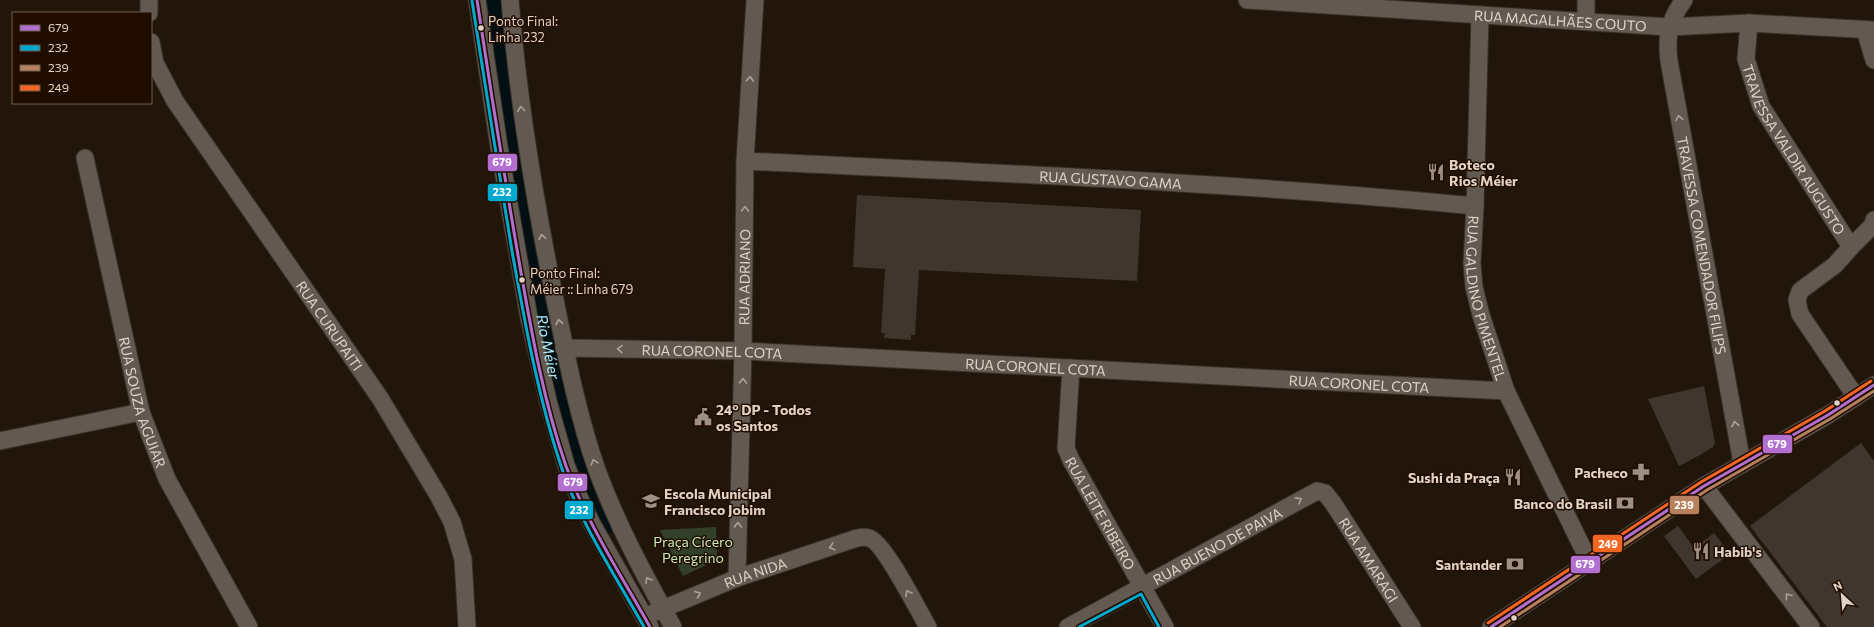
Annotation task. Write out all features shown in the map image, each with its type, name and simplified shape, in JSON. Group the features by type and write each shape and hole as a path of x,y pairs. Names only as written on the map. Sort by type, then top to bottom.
{"street":[{"path":"149,0 149,12"},
{"path":"477,0 499,147 529,318 548,401 566,465 577,493 592,524 647,622"},
{"path":"510,0 521,110 532,186 577,406 597,470 621,529 673,627"},
{"name":"RUA ADRIANO","path":"737,578 743,351 745,161 755,0"},
{"name":"RUA MAGALHÃES COUTO","path":"1247,0 1361,3 1480,15 1586,20 1669,27 1749,23 1870,30"},
{"path":"1586,0 1586,20"},
{"name":"TRAVESSA COMENDADOR FILIPS","path":"1684,0 1675,12 1669,27 1667,44 1669,61 1742,463"},
{"name":"RUA GALDINO PIMENTEL","path":"1480,15 1472,263 1474,287 1481,316 1506,391 1589,561"},
{"name":"TRAVESSA VALDIR AUGUSTO","path":"1749,23 1746,59 1761,106 1851,248"},
{"path":"1870,30 1874,60"},
{"name":"RUA CURUPAITI","path":"152,47 155,63 175,101 251,208 380,398 438,495 452,522 463,559 467,627"},
{"name":"RUA SOUZA AGUIAR","path":"85,158 141,412 167,479 249,627"},
{"name":"RUA GUSTAVO GAMA","path":"745,161 1159,182 1370,196 1475,206"},
{"name":"TRAVESSA VALDIR AUGUSTO","path":"1856,397 1803,319 1800,314 1797,300 1800,291 1835,265 1873,224 1874,220"},
{"name":"RUA CORONEL COTA","path":"564,348 743,351 1506,391"},
{"name":"RUA LEITE RIBEIRO","path":"1071,368 1066,448 1071,460 1164,627"},
{"path":"1491,627 1704,486 1828,415 1874,385"},
{"path":"0,441 141,412"},
{"path":"1704,486 1812,627"},
{"name":"RUA BUENO DE PAIVA","path":"1068,627 1310,494 1317,491 1325,493"},
{"name":"RUA AMARAGI","path":"1325,493 1333,503 1412,627"},
{"name":"RUA NIDA","path":"647,622 662,608 737,578 851,540 869,538 882,547 928,627"}],"green space":[{"name":"Praça Cícero Peregrino","path":"716,527 717,560 683,576 660,530"}],"building":[{"path":"857,195 1141,210 1137,281 919,270 915,335 911,335 911,340 884,338 885,333 881,333 885,269 853,267"},
{"path":"1704,386 1715,443 1713,447 1679,466 1648,399"},
{"path":"1861,443 1874,461 1874,627 1827,627 1750,526"},
{"name":"Habib's","path":"1678,526 1694,548 1714,533 1730,554 1696,579 1664,536"}],"waterway":[{"name":"Rio Méier","path":"495,0 502,67 517,168 552,366 568,429 578,460 603,521"}],"transit line":[{"name":"679","path":"477,0 497,130 533,338 551,416 574,487 594,528 650,627"},
{"name":"232","path":"472,1 512,251 527,332 545,413 561,466 578,508 644,627"},
{"name":"249","path":"1488,623 1701,482 1825,411 1871,381"},
{"name":"679","path":"1491,627 1704,486 1828,415 1874,385"},
{"name":"239","path":"1500,627 1707,490 1830,419 1874,391"},
{"name":"232","path":"1079,627 1141,594 1159,627"}],"place":[{"name":"Ponto Final: Linha 232","path":"481,28"},
{"name":"Boteco Rios Méier","path":"1436,172"},
{"name":"Ponto Final: Méier :: Linha 679","path":"522,280"},
{"name":"24º DP - Todos os Santos","path":"703,417"},
{"name":"Pacheco","path":"1641,472"},
{"name":"Sushi da Praça","path":"1513,477"},
{"name":"Escola Municipal Francisco Jobim","path":"651,501"},
{"name":"Banco do Brasil","path":"1625,503"},
{"name":"Habib's","path":"1701,551"},
{"name":"Santander","path":"1515,564"}]}
